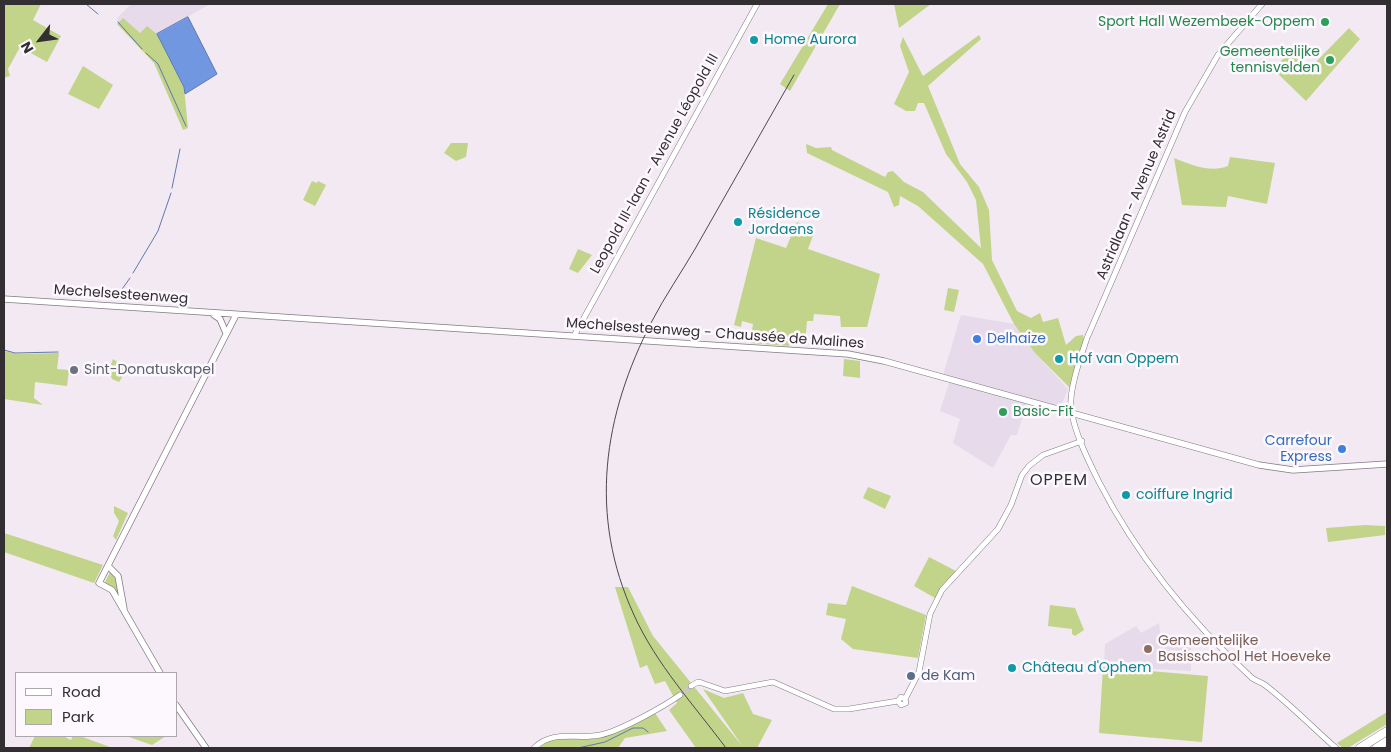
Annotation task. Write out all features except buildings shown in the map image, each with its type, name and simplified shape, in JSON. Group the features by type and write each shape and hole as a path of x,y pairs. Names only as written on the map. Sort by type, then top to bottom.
{"highway":[{"path":"1360,748 1387,731"},
{"path":"1376,748 1387,741"}],"main road":[{"name":"Mechelsesteenweg","path":"4,299 236,315"},
{"path":"207,313 219,318 225,328 226,335"},
{"name":"Mechelsesteenweg - Chaussée de Malines","path":"236,315 857,355 1268,467 1294,470 1387,464"},
{"path":"159,672 112,590 99,583 236,315"},
{"path":"108,566 118,576 125,611"},
{"path":"178,703 206,748"},
{"path":"178,708 187,719"}],"street":[{"name":"Leopold III-laan - Avenue Léopold III","path":"574,336 757,4"},
{"name":"Astridlaan - Avenue Astrid","path":"1262,4 1240,27 1215,60 1185,112 1087,338 1074,386 1071,407 1082,441 1098,479 1128,535 1203,630 1251,677 1265,685 1336,748"},
{"path":"691,686 698,682 725,691 773,682 834,709 848,709 898,701 901,697 905,699 920,672 930,614 940,594 998,529 1011,505 1022,475 1029,466 1043,455 1082,441"},
{"path":"534,748 541,742 556,736 601,734 665,705 680,695"}],"shaded area":[{"path":"131,4 210,4 157,34 147,26 141,33 117,24 118,17"},
{"path":"961,315 1014,324 1035,353 1068,389 1062,404 1055,405 1028,399 1017,435 1011,435 993,468 953,443 960,419 940,411 951,377 943,375"},
{"name":"Gemeentelijke Basisschool Het Hoeveke","path":"1159,623 1162,646 1191,647 1191,671 1104,666 1105,644 1136,626 1141,633"}],"green space":[{"path":"4,4 41,4 33,20 61,36 47,62 20,47 8,69 10,76 4,78"},
{"path":"828,4 840,4 790,91 780,84"},
{"path":"894,4 931,4 899,28"},
{"path":"123,18 140,33 147,26 157,34 184,87 188,128 183,130 154,63 117,24"},
{"name":"Gemeentelijke tennisvelden","path":"1349,28 1360,39 1306,101 1273,69 1290,52 1309,69"},
{"path":"979,35 981,39 928,86 960,164 979,187 989,210 992,260 1017,311 1031,318 1040,313 1043,322 1058,318 1066,345 1076,336 1083,335 1084,341 1071,389 1035,353 1014,324 983,264 918,206 900,196 899,205 894,207 888,192 807,153 806,144 816,148 831,147 832,150 885,177 888,172 893,171 904,182 923,192 981,248 976,200 967,182 946,154 924,103 918,103 915,111 906,111 894,104 909,72 900,46 903,37 923,76"},
{"path":"83,66 113,85 99,109 68,94"},
{"path":"451,143 468,143 466,157 456,161 444,153"},
{"path":"1230,157 1275,163 1267,204 1228,196 1226,207 1182,205 1174,158 1194,165 1215,169 1228,166"},
{"path":"312,181 317,183 318,181 326,185 315,206 303,200"},
{"path":"797,222 815,230 808,249 880,274 867,327 841,327 840,316 814,314 813,321 807,321 805,343 790,343 789,346 750,343 753,324 742,321 741,327 734,325 756,238 786,248"},
{"path":"578,249 592,255 578,273 569,269"},
{"path":"948,288 959,290 954,312 944,310"},
{"path":"4,351 18,354 59,353 57,369 69,370 67,386 35,382 34,398 43,405 4,399"},
{"path":"113,359 125,367 126,371 119,382 112,379 109,370"},
{"path":"844,359 860,361 860,378 843,376"},
{"path":"868,487 891,496 885,509 863,498"},
{"path":"114,506 128,513 116,540 113,536 119,521 114,513"},
{"path":"1365,525 1385,526 1385,535 1328,542 1326,528"},
{"path":"4,533 103,565 94,583 4,552"},
{"path":"929,557 956,571 935,598 914,586"},
{"path":"110,572 114,572 120,595 118,597 105,582"},
{"path":"852,586 926,615 918,658 853,649 841,639 846,619 826,615 828,603 846,605"},
{"path":"615,587 628,587 653,636 743,747 703,689 724,698 743,693 753,714 772,720 757,748 696,748 669,710 677,703 665,681 655,684 647,665 640,668"},
{"path":"1050,605 1075,608 1084,630 1075,636 1072,634 1072,629 1048,626"},
{"path":"1103,667 1208,676 1202,742 1099,733"},
{"path":"1387,712 1387,724 1348,748 1343,748 1337,743"},
{"path":"655,713 667,731 625,738 618,748 539,748 554,739 604,736"},
{"path":"34,737 65,737 71,740 72,737 83,737 110,747 29,748"},
{"path":"129,737 164,737 152,745"}],"water":[{"path":"188,17 217,74 185,94 184,87 157,34"}],"waterway":[{"path":"86,4 98,14"},
{"path":"118,22 142,49"},
{"path":"146,53 158,64 186,126"},
{"path":"172,188 180,149"},
{"path":"133,273 158,231 171,193"},
{"path":"115,299 130,278"},
{"path":"4,350 15,353 58,352"},
{"path":"578,748 605,742 633,728 643,728 648,732"}],"tunnel":[{"path":"680,695 691,686"}],"tram line":[{"path":"726,748 664,667 634,615 620,578 611,540 607,503 607,466 613,429 622,393 635,357 652,321 794,75"}],"place":[{"name":"Sport Hall Wezembeek-Oppem","path":"1325,22"},
{"name":"Home Aurora","path":"754,40"},
{"name":"Gemeentelijke tennisvelden","path":"1330,60"},
{"name":"Résidence Jordaens","path":"738,222"},
{"name":"Delhaize","path":"977,339"},
{"name":"Hof van Oppem","path":"1059,359"},
{"name":"Sint-Donatuskapel","path":"74,370"},
{"name":"Basic-Fit","path":"1003,412"},
{"name":"Carrefour Express","path":"1342,449"},
{"name":"coiffure Ingrid","path":"1126,495"},
{"name":"Gemeentelijke Basisschool Het Hoeveke","path":"1148,649"},
{"name":"Château d'Ophem","path":"1012,668"},
{"name":"de Kam","path":"911,676"}],"district":[{"name":"OPPEM","path":"1059,481"}]}
